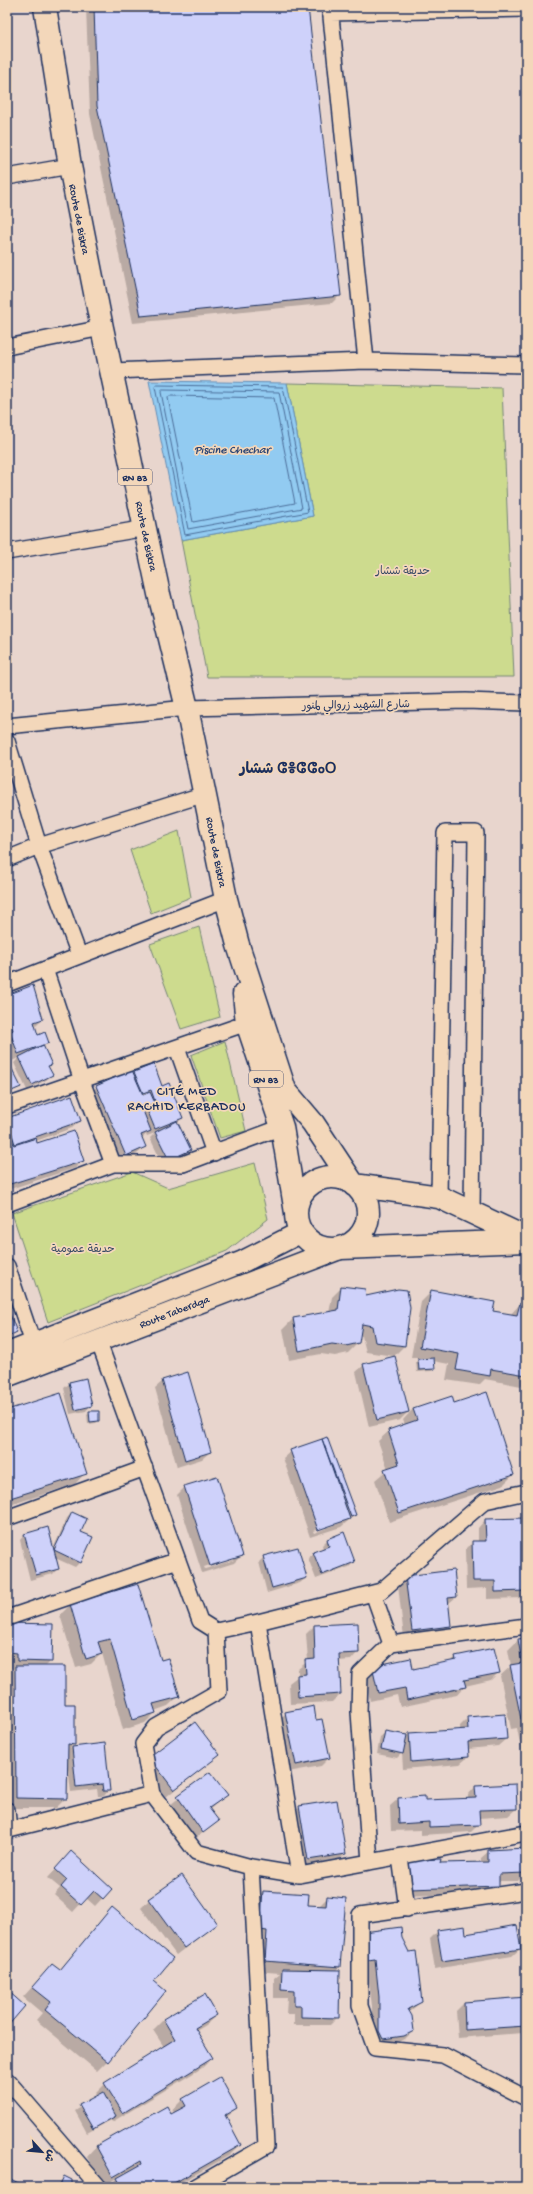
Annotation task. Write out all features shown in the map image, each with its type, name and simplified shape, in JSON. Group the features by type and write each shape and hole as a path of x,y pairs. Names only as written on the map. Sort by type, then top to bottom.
{"main road":[{"name":"Route de Biskra","path":"45,7 70,166 102,328 159,594 187,708 226,899 238,945"},
{"name":"RN 83","path":"238,945 247,1023 282,1127 298,1222"},
{"name":"RN 83","path":"238,945 286,1090 313,1123 354,1185"},
{"path":"341,1248 356,1240 366,1226 368,1215 362,1193 354,1185 344,1179 333,1177 316,1181 303,1192 298,1202 298,1222 310,1242 322,1248 341,1248 526,1241"},
{"path":"354,1185 439,1197 526,1238"},
{"name":"Route Taberdga","path":"7,1354 242,1262 298,1222"},
{"name":"Route Taberdga","path":"7,1376 341,1248"}],"street":[{"path":"366,362 330,10 526,9"},
{"path":"7,177 70,166"},
{"path":"7,347 102,328"},
{"path":"112,370 366,362 526,365"},
{"path":"7,552 146,528"},
{"name":"شارع الشهيد زروالي لمنور","path":"7,726 187,708 466,702 526,703"},
{"path":"7,741 40,846 79,955"},
{"path":"7,860 40,846 205,794"},
{"path":"439,1197 445,833 476,833 472,1212"},
{"path":"7,984 226,899"},
{"path":"45,969 82,1081 113,1164"},
{"path":"7,1106 247,1023"},
{"path":"177,1048 214,1153"},
{"path":"7,1204 113,1164 183,1164 282,1127"},
{"path":"7,1266 32,1345 41,1364"},
{"path":"98,1340 200,1621 216,1631 381,1591 485,1500 526,1492"},
{"path":"7,1518 145,1468"},
{"path":"7,1618 178,1560"},
{"path":"373,1593 391,1644"},
{"path":"258,1622 299,1875"},
{"path":"370,1862 359,1712 360,1674 391,1644 526,1626"},
{"path":"216,1631 219,1691 156,1727 143,1744 152,1794 196,1852 251,1867 299,1875 526,1833"},
{"path":"7,1810 8,1831 152,1794"},
{"path":"400,1857 407,1909"},
{"path":"195,2187 266,2146 251,1867"},
{"path":"526,1891 360,1915 360,2006 374,2048 444,2055 526,2098"},
{"path":"7,2080 99,2187"}],"green space":[{"name":"حديقة ششار","path":"287,383 502,388 514,677 207,677 181,540 313,516"},
{"path":"179,831 191,897 151,913 130,850"},
{"path":"199,927 220,1017 181,1029 150,944"},
{"path":"225,1041 246,1131 220,1138 191,1055"},
{"name":"حديقة عمومية","path":"255,1163 268,1219 227,1251 48,1322 12,1213 132,1172 168,1188"}],"water":[{"name":"Piscine Chechar","path":"149,381 287,383 313,516 181,540"}],"building":[{"path":"94,7 308,7 341,296 141,316 97,106"},
{"path":"33,985 43,1019 34,1022 38,1035 45,1032 49,1043 18,1054 10,1032 13,1030 7,1014 7,995"},
{"path":"43,1045 52,1065 48,1066 53,1075 32,1085 19,1057"},
{"path":"7,1059 21,1087 7,1093"},
{"path":"154,1064 162,1086 169,1083 183,1118 155,1129 146,1107 156,1104 151,1090 143,1093 134,1072"},
{"path":"132,1070 143,1095 150,1092 155,1103 142,1108 151,1131 141,1135 146,1147 126,1156 96,1086"},
{"path":"72,1095 81,1121 15,1144 7,1118"},
{"path":"177,1121 191,1150 169,1160 155,1132"},
{"path":"7,1129 9,1129 14,1145 36,1138 37,1143 74,1131 84,1161 7,1185"},
{"path":"341,1286 365,1289 366,1296 398,1289 407,1290 410,1308 405,1346 375,1342 372,1326 362,1324 359,1343 346,1346 332,1344 299,1351 293,1318 338,1310"},
{"path":"431,1290 495,1302 493,1311 517,1315 520,1303 526,1304 526,1375 491,1369 490,1376 456,1370 459,1354 420,1347"},
{"path":"7,1307 17,1332 11,1335 7,1327"},
{"path":"395,1356 409,1412 377,1420 363,1364"},
{"path":"434,1358 435,1369 419,1370 418,1359"},
{"path":"188,1372 211,1452 185,1460 162,1380"},
{"path":"86,1378 92,1406 75,1410 69,1382"},
{"path":"487,1392 514,1475 399,1513 384,1469 399,1464 388,1430 417,1420 413,1409 452,1396 454,1403"},
{"path":"61,1393 87,1474 7,1499 7,1410"},
{"path":"89,1411 99,1411 99,1421 90,1422"},
{"path":"327,1437 356,1515 351,1517 322,1439"},
{"path":"322,1439 350,1519 318,1530 290,1450"},
{"path":"217,1476 243,1556 210,1566 184,1486"},
{"path":"72,1512 87,1519 81,1532 93,1537 81,1563 54,1550"},
{"path":"526,1518 526,1533 522,1533 526,1591 495,1592 495,1581 473,1581 472,1541 486,1541 485,1519"},
{"path":"48,1527 59,1569 36,1575 24,1534"},
{"path":"344,1532 355,1562 322,1575 313,1552 329,1546 327,1539"},
{"path":"298,1547 307,1578 272,1588 263,1556"},
{"path":"454,1570 457,1597 448,1598 451,1626 412,1631 405,1576"},
{"path":"138,1584 161,1660 168,1658 180,1697 153,1704 156,1713 133,1720 110,1639 98,1642 102,1654 86,1659 70,1604"},
{"path":"9,1623 53,1624 52,1662 17,1661 17,1653 9,1652"},
{"path":"358,1623 359,1653 339,1654 341,1694 298,1697 297,1675 306,1674 305,1660 315,1659 314,1625"},
{"path":"526,1638 526,1719 521,1719 510,1665 522,1663 518,1639"},
{"path":"494,1648 500,1673 464,1680 466,1687 407,1700 405,1688 378,1693 372,1666 411,1658 413,1669 456,1660 455,1656"},
{"path":"15,1666 65,1666 65,1704 75,1704 75,1745 68,1744 67,1799 16,1798"},
{"path":"314,1706 316,1720 322,1719 330,1758 296,1765 285,1712"},
{"path":"505,1714 507,1739 468,1742 469,1757 411,1762 409,1733 468,1729 467,1717"},
{"path":"195,1722 220,1755 174,1790 149,1757"},
{"path":"385,1731 407,1735 403,1754 381,1749"},
{"path":"105,1743 110,1791 103,1791 102,1784 76,1787 72,1747"},
{"path":"210,1772 228,1795 209,1808 219,1821 203,1833 177,1796"},
{"path":"516,1784 517,1809 479,1810 480,1825 429,1827 429,1822 399,1824 398,1798 425,1796 425,1800 476,1798 475,1786"},
{"path":"337,1800 346,1854 308,1860 299,1806"},
{"path":"526,1848 526,1873 499,1874 499,1886 410,1889 409,1860 441,1859 440,1863 488,1862 488,1850"},
{"path":"71,1851 112,1889 103,1899 94,1891 81,1905 61,1887 67,1880 55,1869"},
{"path":"182,1875 217,1924 184,1948 148,1899"},
{"path":"263,1891 309,1894 308,1905 326,1906 327,1896 346,1898 340,1967 265,1961 267,1931 260,1930"},
{"path":"112,1907 173,1958 154,1981 166,1991 108,2062 45,2010 51,2002 32,1987 52,1964 60,1970"},
{"path":"517,1925 521,1949 442,1961 437,1930 465,1926 466,1934"},
{"path":"401,1927 402,1938 409,1952 416,1951 422,2002 408,2009 412,2016 414,2031 404,2036 383,2039 379,2031 379,1997 375,1959 368,1960 364,1932"},
{"path":"282,1969 340,1970 339,2018 301,2017 301,2006 294,2006 294,1991 281,1990"},
{"path":"7,1990 25,2006 7,2027"},
{"path":"205,1994 217,2015 195,2028 213,2058 123,2113 104,2083 175,2039 163,2019"},
{"path":"526,1997 526,2026 465,2030 464,2002"},
{"path":"220,2077 237,2108 225,2115 241,2145 167,2187 122,2187 117,2178 142,2164 141,2161 113,2177 96,2146 167,2106 171,2114 186,2106 182,2099"},
{"path":"103,2092 116,2116 93,2129 79,2105"},
{"path":"64,2176 72,2180 72,2187 59,2187"},
{"path":"7,2177 22,2185 21,2187 7,2187"}],"district":[{"name":"ششار ⵛⴻⵛⵛⴰⵔ","path":"288,768"},
{"name":"CITÉ MED RACHID KERBADOU","path":"187,1098"}]}
